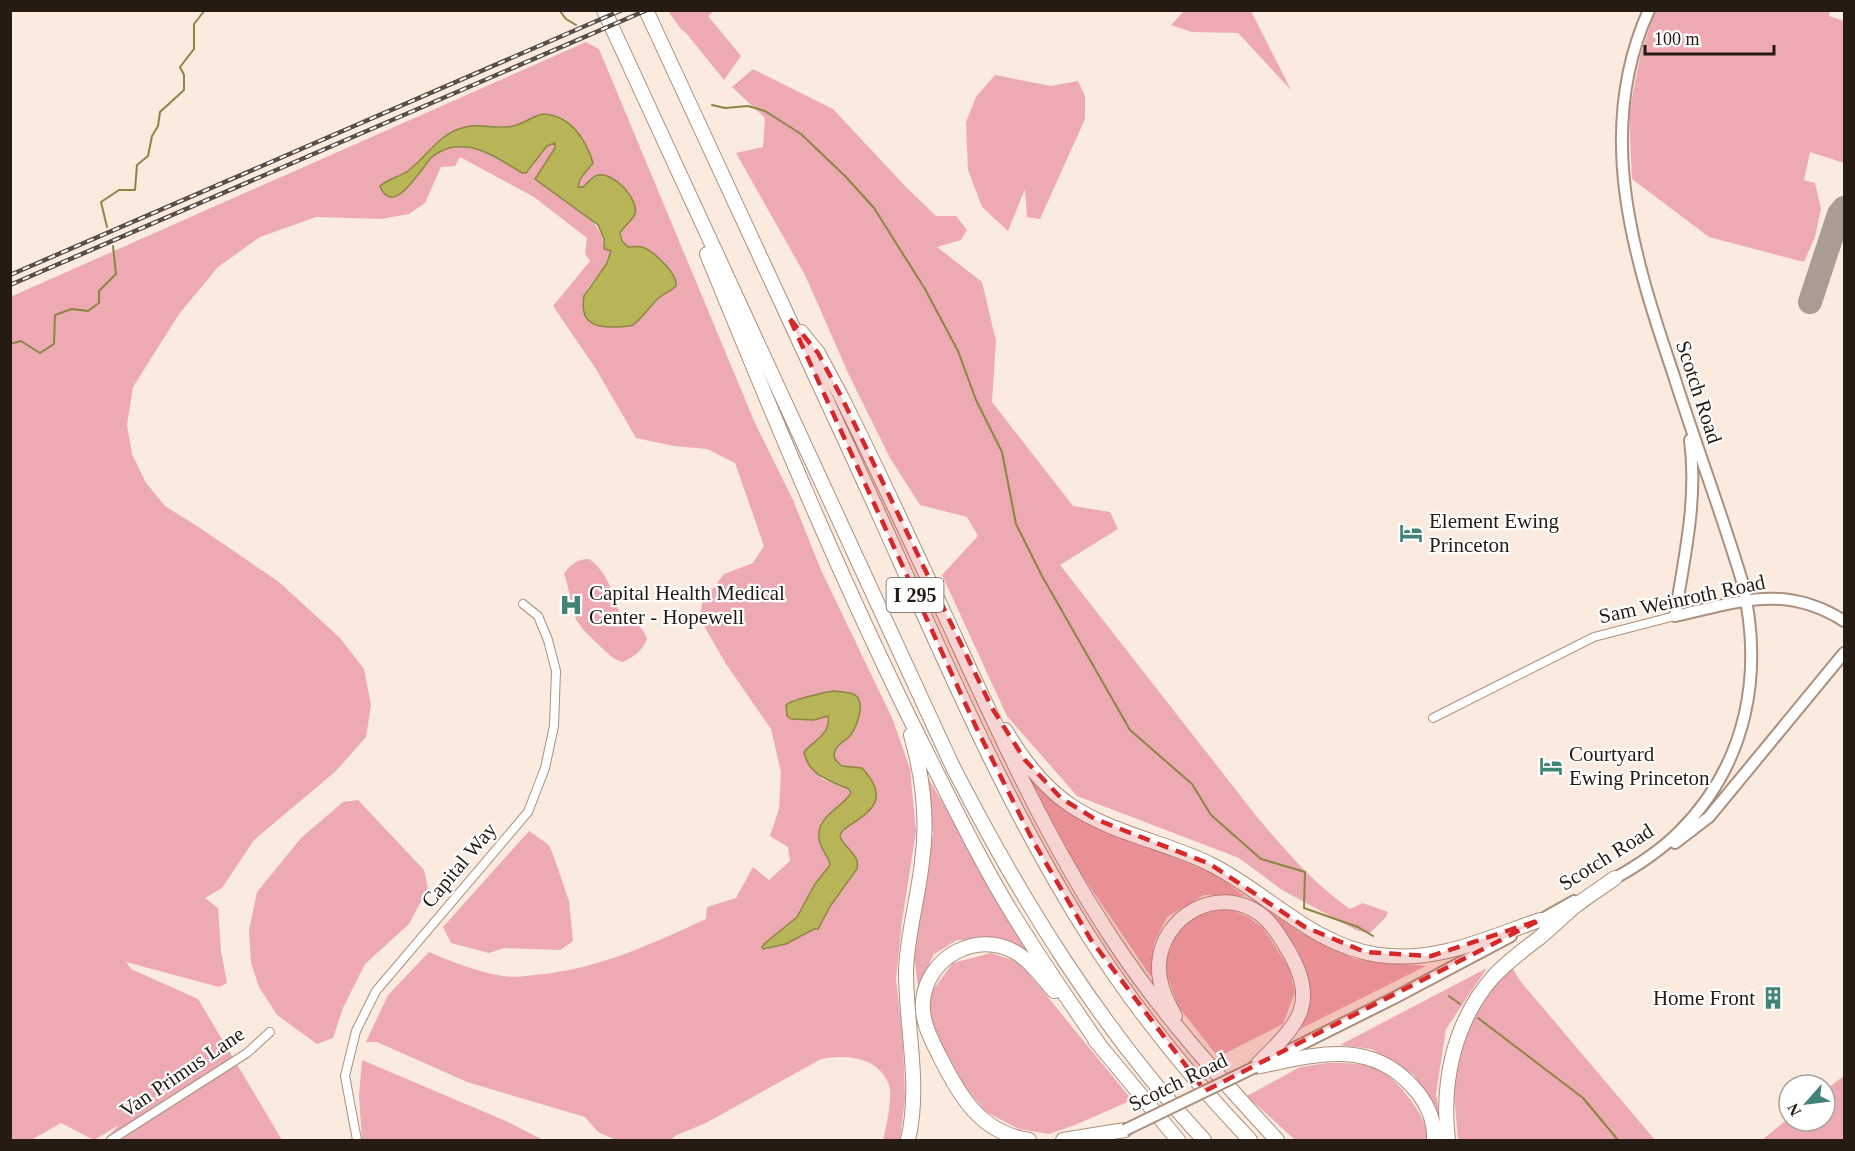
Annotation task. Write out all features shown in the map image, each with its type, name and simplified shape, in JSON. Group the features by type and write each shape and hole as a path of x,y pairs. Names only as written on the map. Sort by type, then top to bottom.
{"highway":[{"name":"I 295","path":"604,10 952,765 986,830 1042,927 1081,985 1137,1060 1204,1140"},
{"name":"I 295","path":"646,10 976,728 1043,859 1091,940 1125,989 1206,1093 1250,1140"},
{"path":"639,86 771,413 896,691 954,808 1003,897 1100,1046"},
{"path":"790,319 818,353 842,398 1030,797 1078,884 1143,983 1167,1015 1248,1109 1279,1140"},
{"path":"944,614 1003,726 1025,760 1069,805 1095,819 1218,868 1318,934 1343,946 1365,952 1413,957 1444,953 1540,920"},
{"path":"896,691 916,753 923,794 924,824 922,862 906,971 913,1090 913,1113 908,1140"},
{"path":"1448,1140 1446,1097 1450,1061 1461,1029 1474,1003 1494,976 1509,961 1574,907 1615,878"},
{"path":"1204,1059 1182,1027 1165,994 1159,971 1161,953 1172,928 1188,913 1208,904 1233,903 1252,909 1269,922 1292,957 1303,985 1301,1007 1295,1023 1255,1067"},
{"path":"1029,1140 1001,1132 983,1120 965,1102 932,1041 923,1016 925,990 936,968 951,954 972,945 995,945 1013,951 1028,962 1178,1140"},
{"path":"1255,1067 1323,1053 1355,1054 1379,1062 1401,1076 1421,1097 1432,1122 1434,1140"},
{"path":"1063,1140 1120,1135"}],"main road":[{"name":"Scotch Road","path":"1102,1140 1120,1135 1394,998 1615,878 1651,856 1679,832 1702,805 1722,774 1741,730 1750,689 1752,637 1746,601 1735,560 1639,263 1622,176 1621,143 1625,89 1638,38 1649,10"},
{"path":"1675,616 1690,527 1693,488 1691,443 1685,411"},
{"name":"Sam Weinroth Road","path":"1675,616 1746,601 1777,598 1801,601 1830,612 1845,621"},
{"path":"1651,856 1690,833 1709,817 1845,652"}],"street":[{"name":"Capital Way","path":"357,1140 345,1076 356,1031 376,991 528,812 545,768 554,726 556,671 548,640 538,616 523,604"},
{"name":"Sam Weinroth Road","path":"1433,718 1594,637 1675,616"},
{"name":"Van Primus Lane","path":"111,1140 247,1053 270,1032"}],"highlighted area":[{"path":"790,319 818,353 842,398 992,708 1025,760 1061,798 1095,819 1210,864 1305,927 1365,952 1431,956 1540,920 1205,1091 1091,940 1033,841 976,727"}],"shaded area":[{"path":"668,11 714,11 708,16 741,56 724,80 681,29"},
{"path":"1184,11 1251,11 1291,90 1238,33 1192,32 1171,25"},
{"path":"1655,11 1830,11 1829,16 1844,21 1844,163 1810,152 1804,180 1815,183 1821,209 1815,237 1804,262 1709,237 1632,179 1629,114 1640,57"},
{"path":"586,42 599,49 755,423 793,500 821,570 893,720 910,769 916,831 902,921 896,979 903,1041 905,1098 900,1140 883,1140 890,1096 889,1085 884,1076 870,1063 851,1058 821,1059 706,1123 670,1140 616,1140 598,1132 585,1117 467,1082 377,1042 366,1042 388,995 429,952 474,969 507,977 558,972 602,962 644,947 706,919 707,907 736,898 753,867 769,880 790,861 788,847 770,836 779,809 781,772 771,729 726,664 700,619 702,603 724,574 753,563 764,546 735,463 707,449 674,446 636,438 596,369 553,306 590,261 585,253 587,238 534,197 460,157 455,166 441,167 425,203 409,214 381,219 316,217 260,237 218,267 179,314 133,387 127,425 132,454 146,483 165,506 279,582 340,638 364,669 371,705 366,737 336,771 254,840 222,888 205,898 218,908 221,951 227,983 219,987 126,962 131,969 198,999 282,1140 104,1140 119,1125 94,1140 61,1123 31,1140 11,1140 10,297","holes":["552,115 567,122 580,134 592,158 592,166 580,179 578,187 583,187 590,180 601,175 622,187 635,207 621,230 622,241 628,247 642,247 653,253 669,269 676,281 676,286 660,297 629,326 621,326 587,289 607,263 611,250 603,246 602,236 588,217 566,199 535,179 555,148 555,143 547,146 528,172 482,151 458,147 435,154 419,174 409,181 383,192 380,186 412,168 436,143 460,128 505,127","834,691 844,741 834,752 836,762 842,766 864,771 877,791 869,811 840,834 843,843 856,856 854,874 831,905 817,930 814,929 786,944 764,944 797,917 815,884 830,865 819,839 821,824 851,793 849,789 822,779 805,759 810,746 828,726 828,716 814,720 793,700"]},
{"path":"753,69 833,109 936,216 956,216 967,230 961,240 937,247 982,282 996,341 992,402 1073,506 1110,512 1118,529 1060,565 1257,817 1301,866 1324,889 1350,909 1363,903 1388,912 1370,933 1358,931 1282,890 1239,858 1077,796 1007,716 942,575 978,536 967,517 920,505 890,458 849,375 805,275 736,153 763,147 765,118 732,87"},
{"path":"995,75 1051,86 1078,81 1085,96 1085,119 1040,219 1027,217 1025,189 1008,231 982,207 968,170 966,122 976,97"},
{"path":"543,114 553,115 569,124 586,145 593,163 580,179 578,187 583,187 598,175 604,175 618,182 629,194 635,208 632,219 620,233 622,241 628,247 642,247 653,253 676,281 676,286 656,300 633,325 603,327 591,322 584,313 584,296 607,263 611,251 604,249 604,239 598,225 535,179 555,148 555,143 547,146 526,173 522,173 487,153 469,147 459,147 447,149 432,157 400,194 392,197 386,195 380,186 408,171 443,138 460,128 513,126"},
{"path":"589,559 605,576 619,611 639,626 647,639 638,653 623,662 605,651 582,628 571,604 564,574 574,563"},
{"path":"834,691 853,694 860,702 855,728 849,737 837,747 834,753 835,758 842,766 862,768 871,779 875,789 876,797 869,811 843,830 840,835 841,840 858,863 857,869 831,905 818,929 786,944 763,949 764,944 797,917 815,884 830,865 819,839 821,824 851,793 849,789 815,772 806,760 804,752 827,728 828,716 814,720 791,719 787,716 786,705 789,703 808,696"},
{"path":"927,776 1031,954 992,939 957,940 934,954 918,986 913,949 933,833"},
{"path":"1028,776 1079,819 1216,875 1245,896 1204,895 1167,917 1154,943 1151,977 1078,869"},
{"path":"358,800 424,870 428,888 409,924 365,964 343,1008 333,1038 317,1044 277,1015 259,987 251,963 249,930 257,892 301,838 343,802"},
{"path":"529,831 549,845 555,860 569,901 573,941 560,950 504,948 489,953 451,943 443,927"},
{"path":"1227,908 1248,917 1263,928 1289,968 1295,992 1283,1024 1218,1057 1178,1006 1164,967 1176,934 1196,916"},
{"path":"1267,910 1299,932 1355,959 1426,966 1300,1029 1310,988 1298,950"},
{"path":"991,953 1019,962 1132,1100 1049,1134 1019,1129 986,1112 960,1081 928,1017 932,991 953,963"},
{"path":"1511,966 1521,982 1655,1140 1458,1140 1453,1082 1472,1015"},
{"path":"1487,968 1446,1029 1436,1094 1441,1122 1414,1075 1371,1049 1340,1045"},
{"path":"362,1060 508,1122 543,1140 362,1140 359,1095"},
{"path":"1327,1063 1363,1065 1377,1069 1390,1077 1419,1113 1427,1132 1427,1140 1295,1140 1247,1096 1300,1067"},
{"path":"1844,1076 1844,1140 1762,1140 1777,1128 1777,1133 1837,1133 1837,1081"}],"waterway":[{"path":"107,227 101,202 119,190 135,190 137,165 148,156 160,112 184,90 184,75 180,67 194,49 194,24 205,10"},
{"path":"559,10 566,19 576,25"},
{"path":"712,105 725,108 748,106 765,111 801,134 845,176 874,208 925,289 958,351 976,400 1002,452 1016,524 1042,576 1130,730 1192,784 1211,815 1261,859 1305,872 1304,908 1358,927 1373,936"},
{"path":"10,344 21,341 40,353 54,344 55,315 72,309 88,311 99,303 99,291 116,274 113,246"},
{"path":"1449,996 1460,1004"},
{"path":"1478,1018 1583,1098 1618,1140"}],"taxiway":[{"path":"1810,302 1839,214 1844,208"}],"railway":[{"path":"10,275 622,10"},
{"path":"10,285 647,10"}],"place":[{"name":"Element Ewing Princeton","path":"1411,533"},
{"name":"Capital Health Medical Center - Hopewell","path":"571,605"},
{"name":"Courtyard Ewing Princeton","path":"1551,766"},
{"name":"Home Front","path":"1773,998"}]}
